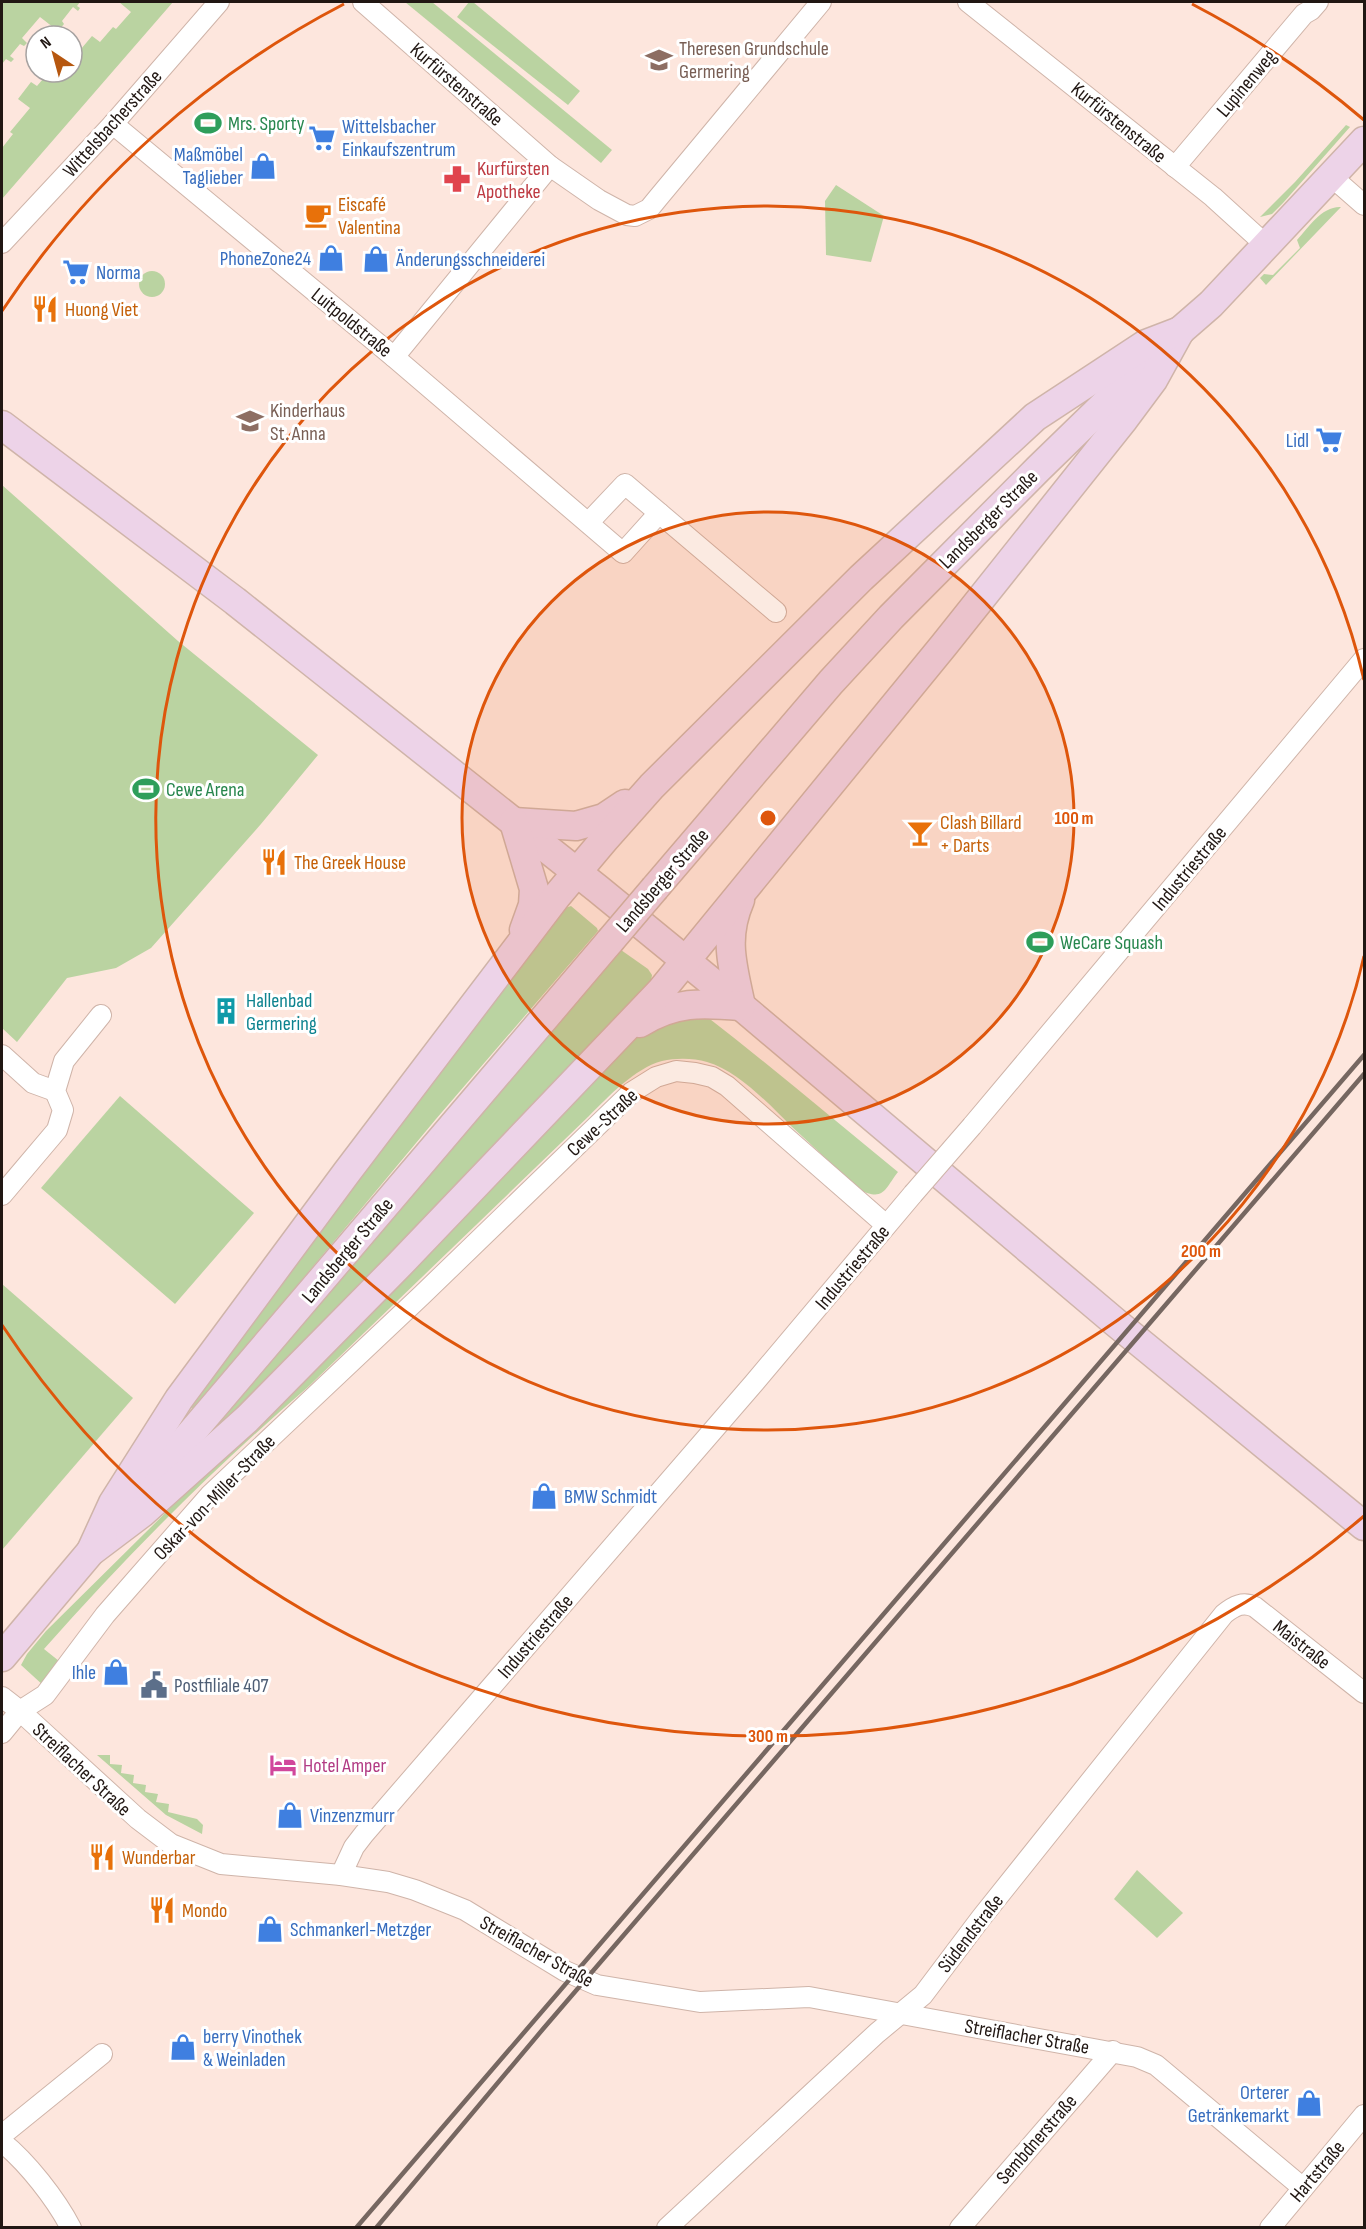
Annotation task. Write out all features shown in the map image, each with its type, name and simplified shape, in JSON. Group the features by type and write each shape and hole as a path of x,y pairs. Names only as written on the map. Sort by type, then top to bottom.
{"main road":[{"name":"Landsberger Straße","path":"2,1657 824,690 891,617 1038,469 1180,331 1211,304 1365,141"},
{"path":"91,1551 113,1503 179,1400 347,1172 576,872 652,786 861,578 1035,417 1146,344 1180,331"},
{"path":"91,1551 142,1513 247,1419 618,1037 686,961 944,645 1124,419 1153,380 1180,331"},
{"path":"2,426 235,601 576,872 741,1006 1123,1329 1365,1526"},
{"path":"514,822 576,826 590,824 604,818 652,786"},
{"path":"514,822 534,889 533,904 519,946"},
{"path":"741,1006 729,943 731,919 746,885"},
{"path":"618,1037 657,1012 678,1006 701,1003 741,1006"}],"street":[{"name":"Wittelsbacherstraße","path":"2,243 113,124 219,2"},
{"name":"Kurfürstenstraße","path":"363,2 550,166 599,200 627,215 635,216 649,209 821,2"},
{"name":"Kurfürstenstraße","path":"968,2 1175,167 1267,246"},
{"name":"Lupinenweg","path":"1175,167 1304,14 1318,2"},
{"name":"Luitpoldstraße","path":"113,124 394,357 623,553 659,513"},
{"path":"394,357 550,166"},
{"path":"1332,177 1365,206"},
{"path":"589,522 625,484 776,612"},
{"name":"Industriestraße","path":"341,1875 354,1847 364,1834 754,1383 1365,659"},
{"path":"2,1195 57,1130 63,1110 55,1091 64,1061 101,1015"},
{"path":"2,1055 33,1083 55,1091"},
{"name":"Cewe-Straße","path":"423,1295 632,1092 656,1077 676,1071 704,1075 727,1086 886,1225"},
{"name":"Oskar-von-Miller-Straße","path":"20,1711 45,1695 105,1615 210,1495 423,1295"},
{"name":"Maistraße","path":"1237,1605 1245,1604 1255,1607 1365,1693"},
{"name":"Südendstraße","path":"667,2228 898,2014 923,1995 1039,1844 1224,1614 1237,1605"},
{"name":"Streiflacher Straße","path":"2,1697 138,1820 171,1844 221,1864 341,1875 388,1882 416,1890 465,1910 565,1971 597,1986 700,2002 809,1997 1137,2056 1156,2065 1303,2188"},
{"path":"2,1733 20,1711"},
{"name":"Sembdnerstraße","path":"960,2228 1113,2051"},
{"path":"2,2135 102,2054"},
{"name":"Hartstraße","path":"1270,2228 1365,2115"},
{"path":"2,2142 24,2163 56,2205 70,2228"}],"green space":[{"path":"2,2 80,2 77,6 80,8 78,11 73,7 62,21 64,24 49,24 40,17 34,24 24,24 22,38 24,46 20,44 10,56 14,59 11,62 6,59 2,64"},
{"path":"119,2 173,2 2,199 2,148 13,134 10,132 30,108 18,99 29,84 37,86 39,84 84,84 84,45 92,36 100,42 131,12"},
{"path":"405,2 432,2 612,150 601,163"},
{"path":"469,2 473,2 580,91 568,105 457,17"},
{"path":"1346,125 1350,127 1283,203 1272,214 1260,217 1295,182"},
{"path":"836,185 884,216 871,262 826,255 825,201"},
{"path":"1341,207 1266,285 1260,278 1264,274 1273,275 1300,248 1297,240 1311,224 1328,210"},
{"path":"152,271 161,275 165,284 161,293 152,297 143,293 139,284 143,275"},
{"name":"Cewe Arena","path":"2,485 178,641 318,755 261,824 151,948 116,968 67,978 17,1042 2,1028"},
{"path":"571,906 598,931 436,1119 196,1407 189,1409 197,1393 565,908"},
{"path":"621,950 648,969 652,975 651,982 250,1402 216,1429 217,1424"},
{"path":"706,1016 898,1172 886,1189 873,1194 858,1189 763,1098 719,1066 702,1061 679,1059 662,1061 642,1070 613,1092 308,1387 239,1449 139,1546 44,1649 59,1661 44,1686 21,1665 46,1631 243,1436 630,1042 652,1024"},
{"path":"120,1096 254,1213 175,1304 41,1188"},
{"path":"2,1284 133,1398 2,1550"},
{"path":"97,1755 110,1755 110,1764 122,1765 121,1773 134,1775 133,1783 146,1785 145,1792 158,1794 156,1802 169,1804 168,1812 197,1819 203,1825 202,1834 166,1815"},
{"path":"1137,1870 1183,1913 1157,1938 1114,1899"}],"railway":[{"path":"356,2228 1364,1055"},
{"path":"376,2228 543,2029 1364,1074"}],"place":[{"name":"Theresen Grundschule Germering","path":"659,60"},
{"name":"Mrs. Sporty","path":"208,123"},
{"name":"Wittelsbacher Einkaufszentrum","path":"322,138"},
{"name":"Maßmöbel Taglieber","path":"263,166"},
{"name":"Kurfürsten Apotheke","path":"457,179"},
{"name":"Eiscafé Valentina","path":"318,215"},
{"name":"PhoneZone24","path":"331,258"},
{"name":"Änderungsschneiderei","path":"376,259"},
{"name":"Norma","path":"76,272"},
{"name":"Huong Viet","path":"45,309"},
{"name":"Kinderhaus St. Anna","path":"250,421"},
{"name":"Lidl","path":"1329,440"},
{"name":"Cewe Arena","path":"146,789"},
{"name":"Clash Billard + Darts","path":"920,833"},
{"name":"The Greek House","path":"274,862"},
{"name":"WeCare Squash","path":"1040,942"},
{"name":"Hallenbad Germering","path":"226,1011"},
{"name":"BMW Schmidt","path":"544,1496"},
{"name":"Ihle","path":"116,1672"},
{"name":"Postfiliale 407","path":"154,1685"},
{"name":"Hotel Amper","path":"283,1765"},
{"name":"Vinzenzmurr","path":"290,1815"},
{"name":"Wunderbar","path":"102,1857"},
{"name":"Mondo","path":"162,1910"},
{"name":"Schmankerl-Metzger","path":"270,1929"},
{"name":"berry Vinothek & Weinladen","path":"183,2047"},
{"name":"Orterer Getränkemarkt","path":"1309,2103"}]}
